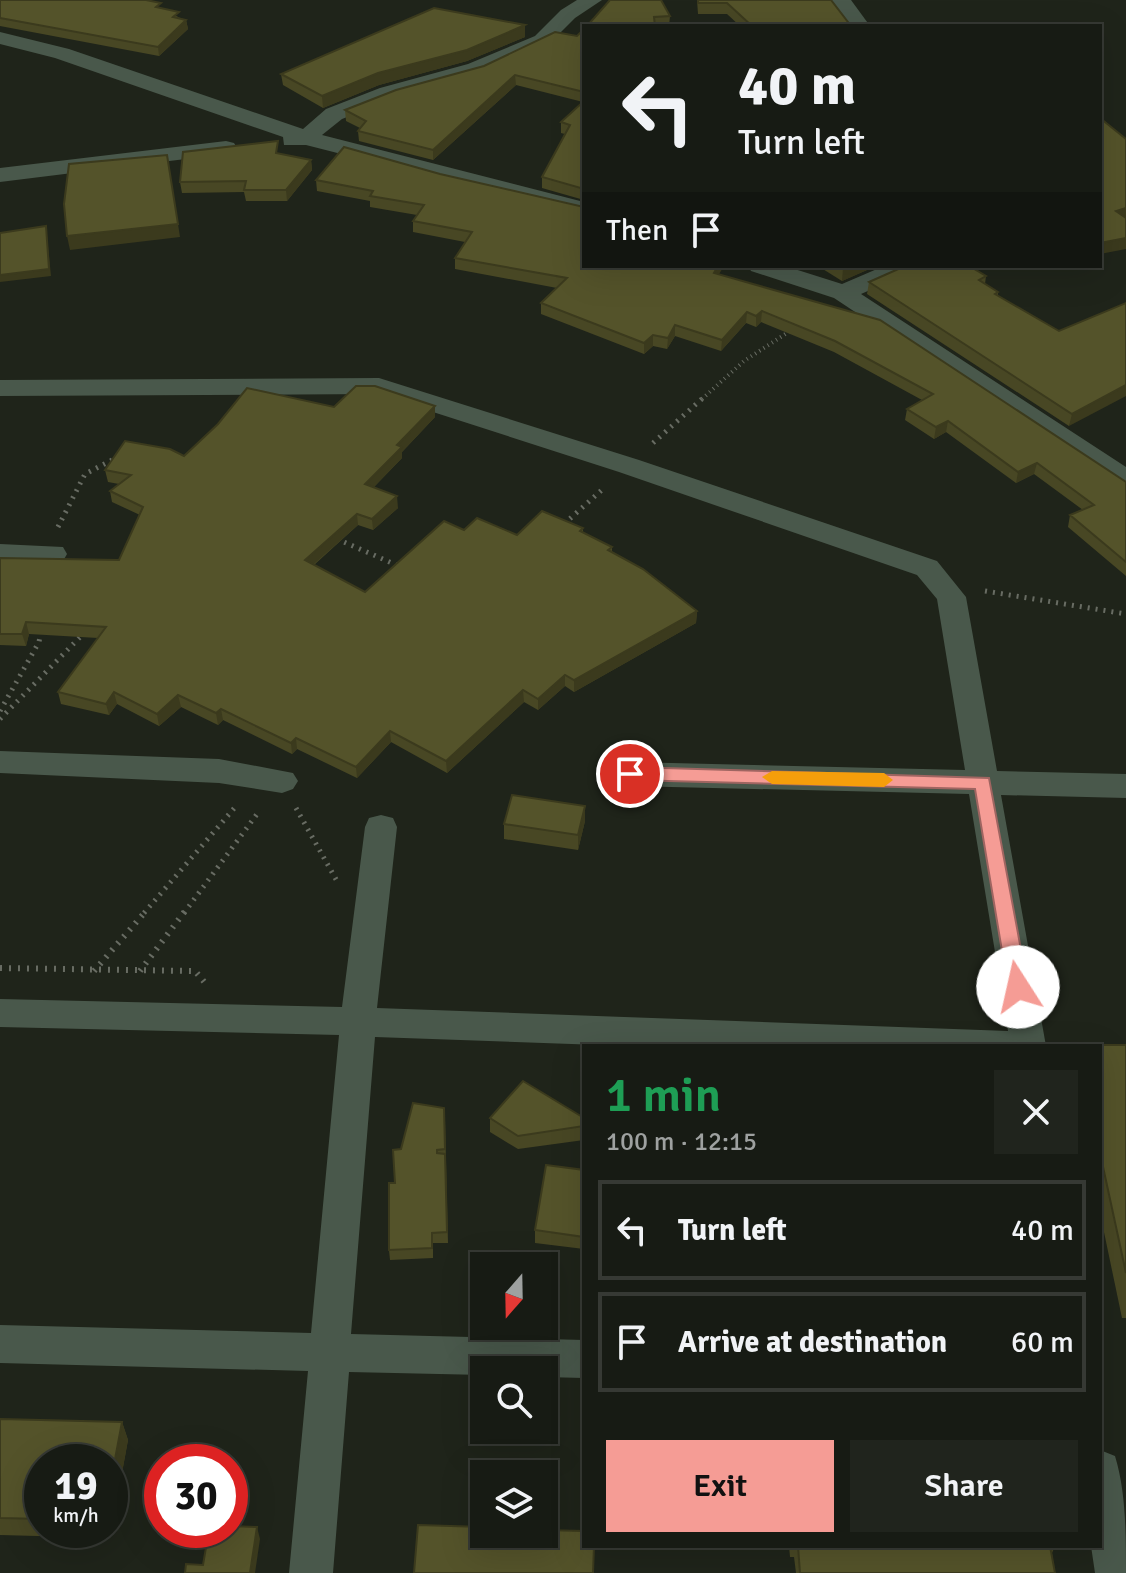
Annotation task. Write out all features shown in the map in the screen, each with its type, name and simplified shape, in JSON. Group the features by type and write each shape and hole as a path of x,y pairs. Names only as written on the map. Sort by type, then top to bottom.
{"street":[{"path":"0,175 306,138 334,114 388,93 476,69 542,40 568,14 592,0"},
{"path":"841,0 859,24"},
{"path":"0,38 76,58 306,138 582,208"},
{"path":"766,268 843,293 1126,479"},
{"path":"843,293 899,268"},
{"path":"0,388 379,386 629,466 927,568 951,597 1028,1044"},
{"path":"0,553 53,554"},
{"path":"0,762 219,771 282,781"},
{"path":"630,774 1126,786"},
{"path":"311,1573 358,1022 381,827"},
{"path":"0,1013 236,1017 964,1044"},
{"path":"0,1344 582,1359"},
{"path":"1102,1482 1117,1573"}],"path":[{"path":"554,534 744,361 794,328"},
{"path":"335,539 408,571"},
{"path":"941,584 1126,614"},
{"path":"0,719 88,629"},
{"path":"282,781 367,937"},
{"path":"94,971 243,798 282,781"},
{"path":"140,971 282,781"},
{"path":"0,968 195,971 236,1017"}],"building":[{"path":"0,0 146,0 161,3 156,7 179,12 173,17 186,20 158,47 0,18"},
{"path":"610,0 661,0 670,16 654,17 655,24 589,24"},
{"path":"698,0 831,0 849,24 750,24 727,3 698,3"},
{"path":"434,8 525,25 467,50 378,73 322,96 281,74"},
{"path":"582,31 582,92 515,75 433,150 358,131 366,121 345,110 396,90 484,66 555,32 577,36"},
{"path":"582,103 582,188 542,177 570,125 561,122"},
{"path":"1102,120 1126,139 1126,208 1116,211 1126,218 1126,238 1102,243"},
{"path":"278,141 276,153 311,160 286,190 244,190 246,181 180,182 183,152"},
{"path":"344,147 440,174 582,207 582,268 717,268 714,273 880,320 1126,482 1126,562 1070,515 1094,505 1037,463 1018,472 948,421 936,427 907,409 933,394 835,341 762,311 756,316 747,312 722,340 675,325 668,338 653,335 644,343 541,303 567,278 455,258 472,232 413,221 424,205 370,196 373,191 316,180"},
{"path":"167,155 178,224 67,236 64,204 69,164"},
{"path":"46,226 49,269 0,275 0,233"},
{"path":"900,268 972,268 986,276 979,280 998,292 995,294 1059,331 1126,303 1126,385 1072,414 869,282"},
{"path":"356,386 375,386 435,406 397,445 402,447 365,484 397,496 372,519 357,514 305,560 365,592 444,521 464,530 477,518 517,535 542,511 583,528 580,531 612,547 608,550 643,569 697,611 574,680 565,675 538,699 523,690 446,761 390,731 356,767 296,738 291,743 221,709 216,713 178,695 157,714 114,692 106,704 58,692 106,627 26,622 22,634 0,634 0,558 119,560 143,507 110,491 131,475 105,470 125,441 170,449 184,456 218,424 247,388 334,407"},
{"path":"512,795 585,806 578,835 504,824"},
{"path":"1102,1045 1126,1045 1126,1273 1102,1162"},
{"path":"523,1081 582,1117 582,1126 518,1136 490,1118"},
{"path":"413,1103 444,1108 445,1149 437,1150 437,1153 445,1154 447,1232 432,1233 432,1248 389,1250 389,1183 395,1183 393,1150 401,1149"},
{"path":"546,1165 582,1170 582,1237 535,1230"},
{"path":"0,1419 122,1422 118,1444 24,1444 24,1519 0,1518"},
{"path":"418,1525 470,1527 470,1548 558,1548 558,1530 582,1531 582,1548 594,1548 593,1573 414,1573"},
{"path":"248,1527 257,1527 250,1573 185,1573 186,1564 203,1565 206,1548 248,1548"},
{"path":"798,1548 1050,1548 1055,1573 800,1573"}],"slow traffic":[{"path":"772,777 884,780"}],"route":[{"path":"630,774 983,783 1018,987"}]}
